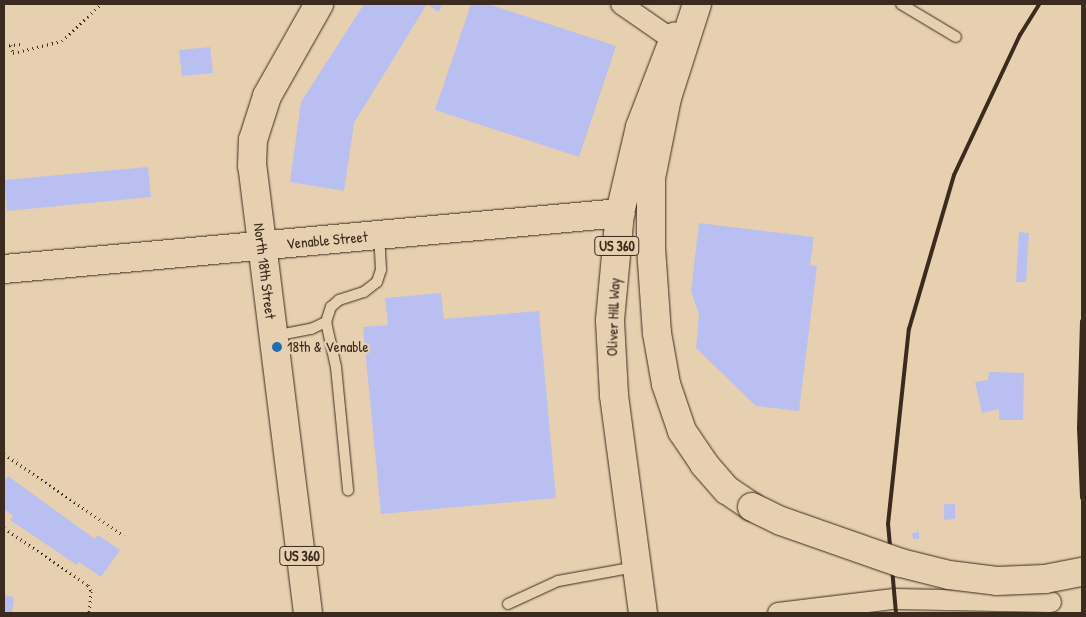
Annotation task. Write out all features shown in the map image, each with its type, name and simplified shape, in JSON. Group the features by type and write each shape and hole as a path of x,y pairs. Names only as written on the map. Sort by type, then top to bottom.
{"main road":[{"name":"North 18th Street","path":"308,613 252,166 253,140 266,96 320,4"},
{"name":"Oliver Hill Way","path":"643,613 617,428 610,320 620,213 640,127 673,40 697,4"},
{"path":"697,4 667,98 651,178 657,333 666,384 682,431 704,464 727,490 752,507 781,521 902,563 949,575 997,581 1045,579 1082,572"},
{"name":"Venable Street","path":"4,270 620,213"}],"street":[{"path":"621,4 673,40"},
{"path":"778,613 894,599 1051,602"}],"lane":[{"path":"901,4 956,37"},
{"path":"348,490 336,367 326,322 331,307 339,300 364,292 377,282 381,270 379,235"},
{"path":"273,336 311,329 326,322"},
{"path":"508,604 558,581 636,567"}],"path":[{"path":"11,45 13,54 62,41 101,4"},
{"path":"4,46 20,44"},
{"path":"4,454 124,536"},
{"path":"4,528 88,585 91,591 89,613"}],"building":[{"path":"364,4 427,4 354,123 344,191 290,182 301,102"},
{"path":"427,4 443,4 438,12"},
{"path":"471,4 488,4 616,46 579,157 435,110"},
{"path":"210,47 213,73 182,76 179,50"},
{"path":"148,167 151,197 7,211 4,180"},
{"path":"699,223 814,237 810,265 817,266 799,411 756,406 696,348 699,315 691,291"},
{"path":"1019,232 1029,233 1026,282 1016,282"},
{"path":"441,293 444,319 539,311 556,498 381,514 363,327 388,325 385,298"},
{"path":"989,372 1024,373 1023,420 999,420 999,409 982,413 975,382 988,380"},
{"path":"8,476 95,539 98,535 120,550 101,577 79,562 77,565 10,520 13,516 4,509 4,482"},
{"path":"944,504 955,504 955,519 944,520"},
{"path":"919,532 919,539 913,539 912,533"},
{"path":"4,595 14,597 12,613 4,613"}],"railway":[{"path":"896,613 888,524 909,329 954,175 1020,35 1039,4"},
{"path":"1082,321 1079,428 1082,498"}],"place":[{"name":"18th & Venable","path":"277,347"}]}
